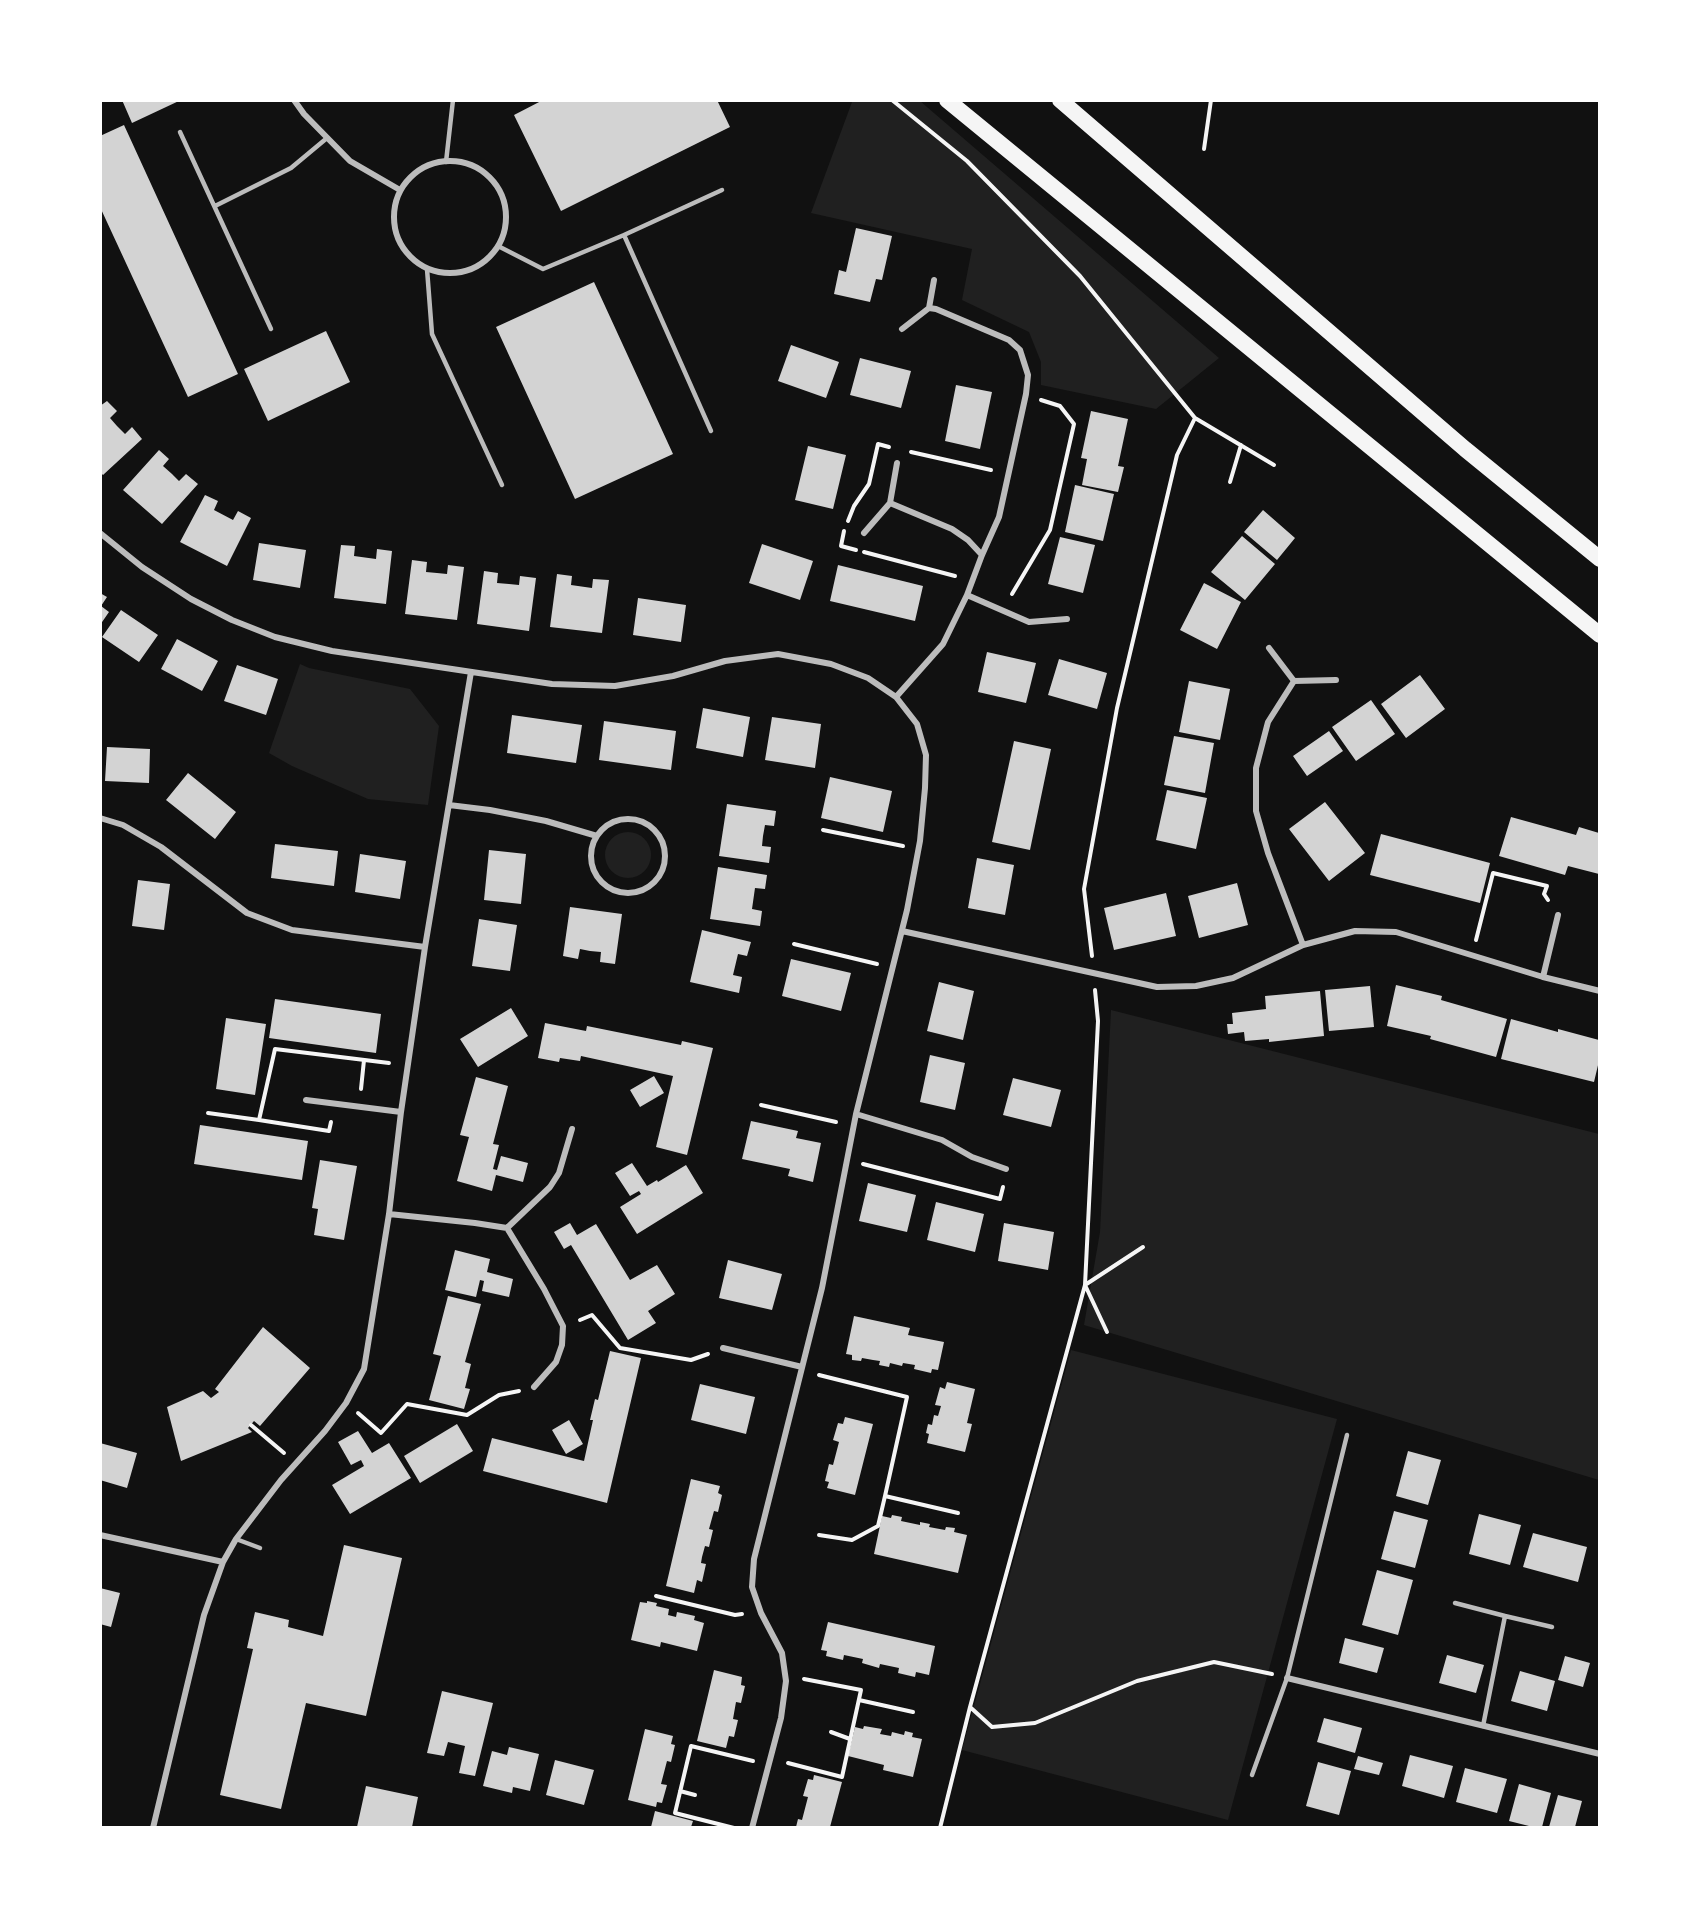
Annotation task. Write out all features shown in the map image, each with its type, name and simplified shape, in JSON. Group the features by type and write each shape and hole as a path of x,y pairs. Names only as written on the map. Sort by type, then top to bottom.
{"highway":[{"path":"947,100 1599,635"},
{"path":"1060,100 1465,449 1599,559"}],"street":[{"path":"294,100 304,114 350,161 400,190"},
{"path":"455,161 476,167 493,180 504,199 507,220 502,242 489,259 470,271 448,274 427,269 412,259 400,244 394,227 394,208 400,190 414,174 433,163 446,162 455,161"},
{"path":"902,329 929,308 934,280"},
{"path":"896,697 943,645 967,595 999,517 1026,394 1028,375 1020,350 1009,340 929,308"},
{"path":"864,533 890,502 897,463"},
{"path":"890,502 952,529 968,540 982,555"},
{"path":"100,533 142,567 191,599 232,620 275,637 332,651 552,684 615,686 673,676 734,660 778,654 831,664 868,678 896,697 917,724 926,755 925,788 918,849 902,931 856,1114 822,1288 754,1559 752,1587 761,1613 782,1653 785,1676 781,1718 752,1827"},
{"path":"967,595 1029,622 1067,619"},
{"path":"1269,648 1294,681"},
{"path":"153,1827 204,1615 223,1562 236,1539 346,1403 364,1369 389,1214 425,947 471,672"},
{"path":"1294,681 1268,722 1256,768 1256,811 1268,853 1303,945"},
{"path":"1294,681 1336,681"},
{"path":"450,805 546,821 597,836"},
{"path":"100,818 123,825 161,847 247,913 292,930 425,947"},
{"path":"620,819 634,819 648,824 659,834 664,848 665,862 660,875 649,886 636,892 622,892 608,887 598,877 592,864 592,849 597,836 607,825 620,819"},
{"path":"1543,977 1558,915"},
{"path":"902,931 1157,987 1196,986 1233,978 1303,945 1355,931 1396,932 1599,992"},
{"path":"306,1100 401,1112"},
{"path":"856,1114 942,1140 972,1157 1006,1169"},
{"path":"507,1228 550,1187 559,1173 572,1129"},
{"path":"389,1214 507,1228"},
{"path":"507,1228 544,1288 563,1326 562,1345 556,1362 534,1387"},
{"path":"723,1348 801,1369"},
{"path":"100,1535 223,1562"},
{"path":"1287,1677 1599,1754"}],"lane":[{"path":"446,162 453,100"},
{"path":"180,132 271,329"},
{"path":"215,206 291,168 327,138"},
{"path":"498,246 543,268 624,235 722,190"},
{"path":"624,235 711,431"},
{"path":"427,269 432,334 502,485"},
{"path":"1252,1775 1287,1677 1347,1435"},
{"path":"236,1539 260,1548"},
{"path":"1455,1604 1552,1627"},
{"path":"1483,1726 1505,1616"}],"path":[{"path":"892,100 967,160 1080,276 1195,418 1274,465"},
{"path":"1204,149 1211,100"},
{"path":"1001,610 1026,573 1050,530 1074,424 1060,406 1026,394"},
{"path":"940,1827 970,1707 1085,1285 1098,1020 1084,889 1117,708 1177,455 1195,418"},
{"path":"1230,482 1240,445"},
{"path":"823,830 918,849"},
{"path":"1472,955 1493,873 1547,886 1544,894 1558,915"},
{"path":"794,944 892,968"},
{"path":"359,1107 364,1060"},
{"path":"761,1105 854,1126"},
{"path":"208,1113 259,1120"},
{"path":"847,1160 1000,1199 1006,1169"},
{"path":"1085,1285 1143,1247"},
{"path":"1085,1285 1107,1332"},
{"path":"563,1326 592,1315 620,1348 691,1360 723,1348"},
{"path":"801,1369 907,1397 878,1526 852,1540 819,1535"},
{"path":"346,1403 381,1433 407,1404 467,1415 499,1395 534,1387"},
{"path":"251,1425 296,1463"},
{"path":"885,1496 958,1513"},
{"path":"656,1596 735,1615 761,1613"},
{"path":"970,1707 992,1727 1035,1723 1137,1681 1214,1662 1287,1677"},
{"path":"734,1827 675,1813 691,1746 842,1777 861,1690 785,1676"},
{"path":"859,1700 913,1712"},
{"path":"831,1732 850,1738"},
{"path":"680,1791 694,1795"}],"shaded area":[{"path":"850,101 920,101 1219,358 1156,409 1041,385 1041,362 1029,332 962,300 972,249 811,213 852,102"},
{"path":"300,664 309,668 410,689 439,726 428,805 368,799 292,766 269,753"},
{"path":"628,832 644,839 651,855 644,871 628,878 612,871 605,855 612,839"},
{"path":"1111,1010 1599,1134 1599,1480 1084,1325 1100,1232"},
{"path":"1071,1350 1337,1419 1228,1820 962,1750"}],"building":[{"path":"122,100 181,100 132,123"},
{"path":"543,100 717,100 730,127 561,211 514,115"},
{"path":"124,125 238,374 188,397 100,207 100,136"},
{"path":"856,228 892,236 882,280 876,279 870,302 834,294 839,270 846,272"},
{"path":"594,282 673,454 575,499 496,327"},
{"path":"326,331 350,382 268,421 244,369"},
{"path":"791,345 839,362 826,398 778,381"},
{"path":"860,358 911,371 901,408 850,395"},
{"path":"956,385 992,392 980,449 945,441"},
{"path":"107,401 117,411 110,418 117,426 125,434 132,427 142,439 103,475 100,472 100,406"},
{"path":"1091,411 1128,419 1118,466 1124,467 1118,492 1082,485 1087,459 1081,458"},
{"path":"808,446 846,455 833,509 795,500"},
{"path":"159,450 169,459 163,466 179,481 186,474 198,484 162,524 123,490"},
{"path":"1075,485 1114,494 1103,541 1065,532"},
{"path":"205,495 218,501 214,510 233,520 238,511 251,518 227,566 180,542"},
{"path":"1263,510 1295,538 1277,560 1244,532"},
{"path":"1242,536 1275,564 1245,600 1211,572"},
{"path":"1060,537 1095,545 1083,593 1048,584"},
{"path":"259,543 306,550 300,588 253,580"},
{"path":"762,544 813,561 800,600 749,583"},
{"path":"341,545 355,546 354,556 376,559 377,549 392,551 386,604 334,598"},
{"path":"412,560 427,562 426,572 447,574 448,565 464,567 457,620 405,614"},
{"path":"838,565 923,586 915,621 830,601"},
{"path":"484,571 498,573 497,583 519,585 520,576 536,578 529,631 477,624"},
{"path":"557,574 572,576 571,585 592,588 593,579 609,580 602,633 550,627"},
{"path":"1204,583 1241,602 1217,649 1180,630"},
{"path":"100,593 107,597 101,606 109,612 100,625"},
{"path":"638,598 686,605 681,642 633,635"},
{"path":"121,610 158,635 139,662 102,637"},
{"path":"177,639 218,661 202,691 161,669"},
{"path":"987,652 1036,663 1026,703 978,692"},
{"path":"1059,659 1107,673 1097,709 1048,695"},
{"path":"237,665 278,679 266,715 224,701"},
{"path":"1420,675 1445,709 1406,738 1381,704"},
{"path":"1189,681 1230,689 1220,740 1179,732"},
{"path":"1371,700 1395,734 1356,761 1332,727"},
{"path":"703,708 750,717 743,757 696,748"},
{"path":"512,715 582,725 576,763 507,753"},
{"path":"772,717 821,724 815,768 765,760"},
{"path":"604,721 676,731 671,770 599,760"},
{"path":"1329,731 1343,751 1307,776 1293,756"},
{"path":"1174,736 1214,743 1205,793 1164,785"},
{"path":"1014,741 1051,749 1030,850 992,842"},
{"path":"107,747 150,749 149,783 105,781"},
{"path":"188,773 236,812 215,839 166,800"},
{"path":"830,777 892,791 883,832 821,818"},
{"path":"1167,790 1207,798 1196,849 1156,840"},
{"path":"1325,802 1365,853 1329,881 1289,829"},
{"path":"727,804 776,811 774,826 765,825 763,836 762,846 771,847 769,863 719,856"},
{"path":"1511,817 1576,835 1579,827 1599,833 1599,874 1568,866 1565,875 1499,856"},
{"path":"1381,834 1490,863 1480,903 1370,875"},
{"path":"275,844 338,851 334,886 271,878"},
{"path":"489,850 526,854 521,904 484,900"},
{"path":"360,854 406,861 400,899 355,892"},
{"path":"977,858 1014,865 1005,915 968,908"},
{"path":"718,867 767,875 765,889 755,888 752,909 762,911 760,926 710,919"},
{"path":"138,880 170,884 164,930 132,926"},
{"path":"1237,883 1248,925 1199,938 1188,896"},
{"path":"1166,893 1176,936 1114,950 1104,908"},
{"path":"570,907 622,914 615,964 600,962 601,952 580,949 578,959 563,956"},
{"path":"479,919 517,925 510,971 472,966"},
{"path":"702,930 751,942 747,956 738,954 733,975 742,977 739,993 690,982"},
{"path":"791,959 851,973 841,1011 782,996"},
{"path":"939,982 974,991 963,1040 927,1031"},
{"path":"1396,985 1442,996 1441,1000 1507,1019 1496,1057 1430,1039 1431,1036 1387,1026"},
{"path":"1370,986 1374,1027 1329,1031 1325,990"},
{"path":"1320,991 1324,1036 1269,1042 1269,1039 1245,1041 1244,1032 1228,1034 1227,1024 1233,1024 1232,1013 1266,1009 1265,996"},
{"path":"275,999 381,1014 376,1053 269,1038"},
{"path":"511,1008 528,1036 478,1067 460,1039"},
{"path":"226,1018 266,1024 255,1095 216,1089"},
{"path":"1511,1019 1599,1040 1599,1061 1594,1082 1501,1059"},
{"path":"545,1023 586,1031 587,1026 681,1045 682,1041 713,1048 687,1155 656,1147 673,1076 581,1056 580,1061 560,1058 559,1062 538,1058"},
{"path":"930,1055 965,1063 955,1110 920,1102"},
{"path":"654,1076 664,1093 640,1107 630,1090"},
{"path":"476,1077 508,1086 493,1144 499,1145 493,1169 497,1170 501,1156 528,1163 523,1182 496,1175 492,1191 457,1181 469,1137 460,1135"},
{"path":"1013,1078 1061,1090 1051,1127 1003,1115"},
{"path":"751,1121 798,1131 796,1138 821,1143 813,1182 788,1176 790,1169 742,1159"},
{"path":"200,1125 308,1141 302,1180 194,1164"},
{"path":"320,1160 357,1166 344,1240 314,1235 318,1209 312,1208"},
{"path":"632,1163 647,1186 686,1165 703,1193 637,1234 620,1207 641,1194 639,1191 630,1196 615,1173"},
{"path":"868,1183 916,1195 907,1232 859,1221"},
{"path":"936,1202 984,1214 975,1252 927,1240"},
{"path":"570,1223 577,1235 596,1224 630,1280 657,1265 675,1294 648,1311 656,1323 628,1340 571,1245 564,1249 554,1232"},
{"path":"1004,1223 1054,1232 1048,1270 998,1261"},
{"path":"455,1250 490,1259 487,1272 513,1279 509,1297 482,1291 484,1281 480,1280 476,1297 445,1290"},
{"path":"728,1260 782,1274 772,1310 719,1298"},
{"path":"448,1296 481,1304 465,1362 471,1364 465,1388 470,1389 464,1409 429,1400 441,1356 433,1354"},
{"path":"854,1316 910,1328 908,1335 944,1342 938,1370 932,1369 931,1373 914,1369 915,1365 903,1363 902,1366 890,1363 889,1367 879,1365 880,1361 862,1358 861,1361 852,1360 852,1355 846,1354"},
{"path":"263,1327 310,1368 260,1426 254,1421 248,1428 252,1432 181,1461 167,1407 203,1391 211,1398 219,1392 215,1389"},
{"path":"610,1351 641,1358 607,1503 483,1471 492,1438 584,1461 593,1420 590,1420 595,1399 598,1400"},
{"path":"947,1382 975,1389 967,1423 972,1424 965,1452 927,1443 928,1424 932,1425 934,1415 938,1416 941,1406 935,1405 940,1387 945,1389"},
{"path":"700,1384 755,1397 746,1434 691,1420"},
{"path":"845,1417 873,1424 855,1495 827,1488 829,1482 825,1481 829,1464 833,1465 839,1442 833,1440 838,1423 843,1424"},
{"path":"569,1420 583,1444 566,1454 552,1430"},
{"path":"457,1424 473,1451 420,1483 404,1456"},
{"path":"358,1431 372,1453 389,1443 411,1478 350,1514 332,1485 364,1466 361,1460 351,1465 338,1442"},
{"path":"100,1443 137,1453 127,1488 100,1480"},
{"path":"1408,1451 1441,1460 1428,1505 1396,1496"},
{"path":"691,1479 720,1486 718,1493 722,1495 718,1512 714,1511 709,1529 713,1530 709,1547 705,1546 702,1557 701,1563 706,1564 702,1582 697,1580 694,1593 666,1586"},
{"path":"1394,1511 1428,1520 1415,1568 1381,1559"},
{"path":"1479,1514 1521,1525 1510,1565 1469,1554"},
{"path":"892,1515 902,1517 901,1521 920,1525 920,1522 930,1524 929,1527 945,1530 946,1527 955,1528 954,1532 967,1535 958,1573 874,1554 882,1516 891,1518"},
{"path":"1533,1533 1587,1547 1578,1582 1523,1567"},
{"path":"344,1545 402,1558 366,1716 306,1703 281,1809 220,1795 253,1649 247,1648 255,1612 289,1620 288,1627 323,1636"},
{"path":"1377,1570 1413,1580 1398,1635 1362,1625"},
{"path":"100,1588 120,1593 111,1627 100,1624"},
{"path":"647,1601 669,1609 668,1615 676,1617 677,1612 695,1616 694,1620 704,1623 697,1651 661,1642 660,1647 631,1640 640,1602 647,1603"},
{"path":"828,1622 935,1646 929,1675 916,1672 915,1677 898,1673 899,1668 880,1664 879,1668 862,1663 863,1659 844,1655 843,1660 826,1656 827,1651 821,1650"},
{"path":"1345,1638 1384,1648 1377,1673 1339,1663"},
{"path":"1447,1655 1484,1665 1476,1693 1439,1683"},
{"path":"1565,1656 1590,1663 1583,1687 1558,1680"},
{"path":"714,1670 742,1677 741,1685 745,1686 741,1703 736,1702 733,1719 738,1720 734,1737 729,1736 726,1748 697,1741"},
{"path":"1520,1671 1555,1681 1547,1711 1511,1701"},
{"path":"442,1691 493,1703 475,1776 459,1773 465,1746 448,1742 444,1756 427,1753"},
{"path":"1324,1718 1362,1728 1355,1753 1317,1742"},
{"path":"864,1726 882,1729 880,1734 891,1736 892,1732 904,1735 905,1731 913,1733 912,1737 922,1739 913,1777 883,1770 884,1765 848,1756 855,1727 863,1729"},
{"path":"645,1729 673,1736 671,1744 675,1745 671,1762 667,1761 661,1784 667,1785 662,1803 657,1802 656,1807 628,1800"},
{"path":"509,1747 539,1754 530,1791 513,1787 512,1793 483,1786 492,1751 507,1755"},
{"path":"1410,1755 1453,1766 1444,1798 1402,1786"},
{"path":"1358,1756 1383,1763 1379,1775 1354,1769"},
{"path":"555,1760 594,1770 584,1805 546,1795"},
{"path":"1318,1762 1351,1771 1339,1815 1306,1806"},
{"path":"1465,1768 1507,1779 1497,1813 1456,1802"},
{"path":"814,1775 842,1782 830,1827 796,1827 798,1819 802,1820 808,1797 803,1796 808,1779 813,1780"},
{"path":"1519,1784 1551,1793 1542,1827 1509,1821"},
{"path":"366,1786 418,1797 412,1827 357,1827"},
{"path":"1558,1795 1582,1801 1575,1827 1549,1827"},
{"path":"655,1811 693,1821 691,1827 651,1827"}]}
